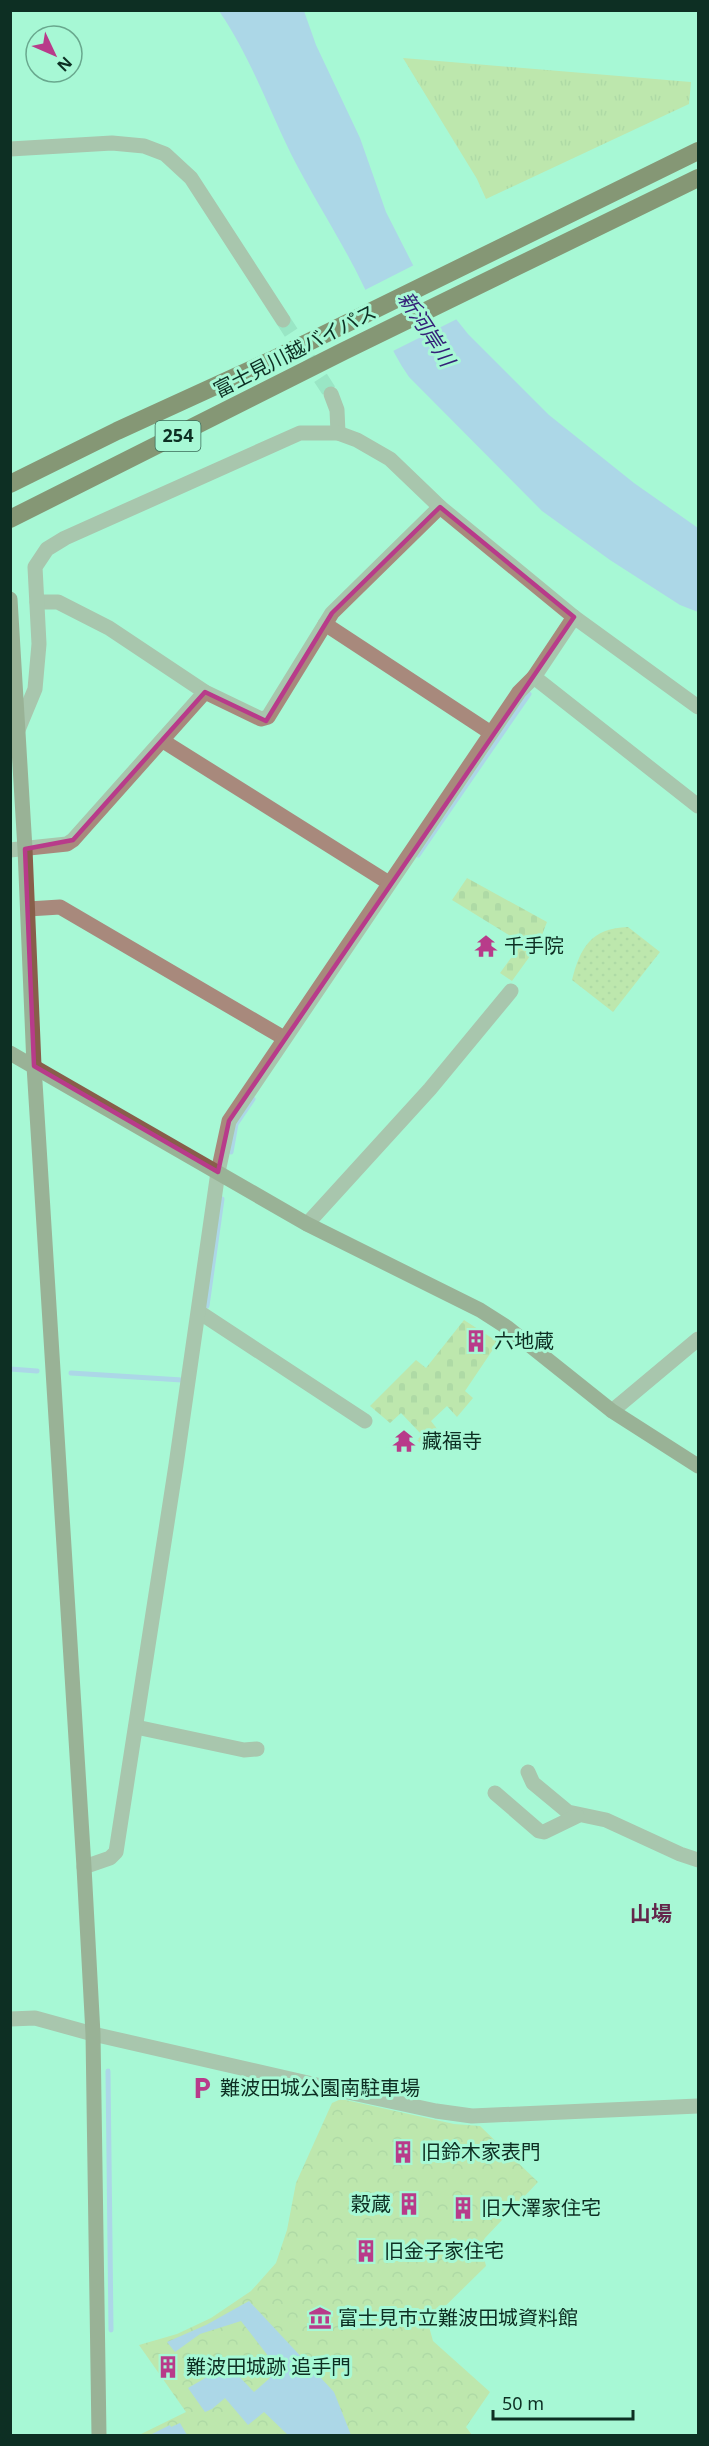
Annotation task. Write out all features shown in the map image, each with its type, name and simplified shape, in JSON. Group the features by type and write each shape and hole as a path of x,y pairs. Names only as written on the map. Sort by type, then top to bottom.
{"highway":[{"name":"富士見川越バイパス","path":"10,483 331,331 699,151"},
{"name":"富士見川越バイパス","path":"10,519 344,351 699,178"}],"street":[{"path":"10,149 112,143 144,146 165,154 191,178 283,320"},
{"path":"332,394 337,410 338,433"},
{"path":"18,730 35,688 39,644 35,567 47,549 65,538 300,433 338,433 357,440 390,459 440,507 574,617 699,707"},
{"path":"37,602 58,602 109,628 205,692 261,719 268,717 332,613 440,507"},
{"path":"10,599 18,730 18,849 28,909 34,1066 93,2034 99,2436"},
{"path":"84,1867 110,1858 116,1852 199,1312 218,1172 228,1121 519,692 534,677 574,617"},
{"path":"325,624 491,733"},
{"path":"534,677 699,806"},
{"path":"18,849 67,844 73,840 205,692"},
{"path":"163,741 389,883"},
{"path":"28,909 60,907 284,1038"},
{"path":"307,1224 430,1089 511,991"},
{"path":"10,1053 307,1224 480,1310 508,1328 612,1411 699,1466"},
{"path":"199,1312 364,1421"},
{"path":"612,1411 699,1339"},
{"path":"136,1728 244,1750 257,1749"},
{"path":"528,1772 533,1783 560,1808 578,1816 606,1820 680,1854 699,1860"},
{"path":"495,1792 539,1831 544,1832 578,1816"},
{"path":"10,2019 35,2018 93,2034 436,2111 472,2116 699,2106"}],"highlighted area":[{"path":"440,507 574,617 229,1121 218,1172 34,1066 25,849 73,840 205,692 266,721 332,613"}],"green space":[{"path":"403,58 691,82 689,104 486,199 477,179"},
{"path":"467,878 547,922 538,945 512,981 500,973 522,943 452,900"},
{"path":"628,927 660,952 613,1012 572,980 579,958 589,942 605,931"},
{"path":"464,1320 498,1342 465,1391 473,1398 457,1417 447,1406 431,1421 444,1438 429,1452 417,1440 422,1435 401,1413 390,1423 370,1406 416,1360 426,1368"},
{"path":"341,2099 454,2124 480,2126 538,2182 485,2238 481,2245 486,2266 428,2323 433,2341 490,2392 466,2427 472,2435 139,2435 186,2412 139,2345 177,2334 211,2318 251,2291 276,2263 287,2230 296,2183 332,2103"}],"water":[{"name":"新河岸川","path":"219,11 304,11 316,45 360,138 386,212 413,265 468,334 549,415 634,483 698,528 698,612 680,605 610,560 542,511 409,377 390,344 355,270 291,154 240,45"},
{"path":"249,2301 334,2392 351,2435 288,2435 264,2412 248,2425 225,2398 205,2412 188,2388 228,2365 254,2392 279,2370 241,2321 200,2334 175,2352 167,2342 206,2325"},
{"path":"180,2423 187,2435 150,2435 170,2425 171,2427"}],"pier":[{"path":"416,264 459,318 389,353 363,291"}],"waterway":[{"path":"418,855 529,694"},
{"path":"231,1152 236,1124 253,1099"},
{"path":"207,1306 222,1199"},
{"path":"10,1369 37,1371"},
{"path":"71,1373 182,1380"},
{"path":"108,2071 111,2330"}],"tunnel":[{"path":"283,320 331,394"}],"place":[{"name":"千手院","path":"486,946"},
{"name":"六地蔵","path":"476,1341"},
{"name":"藏福寺","path":"404,1441"},
{"name":"難波田城公園南駐車場","path":"202,2088"},
{"name":"旧鈴木家表門","path":"403,2152"},
{"name":"穀蔵","path":"409,2204"},
{"name":"旧大澤家住宅","path":"463,2208"},
{"name":"旧金子家住宅","path":"366,2251"},
{"name":"富士見市立難波田城資料館","path":"320,2318"},
{"name":"難波田城跡 追手門","path":"168,2367"}],"district":[{"name":"山場","path":"651,1914"}]}
